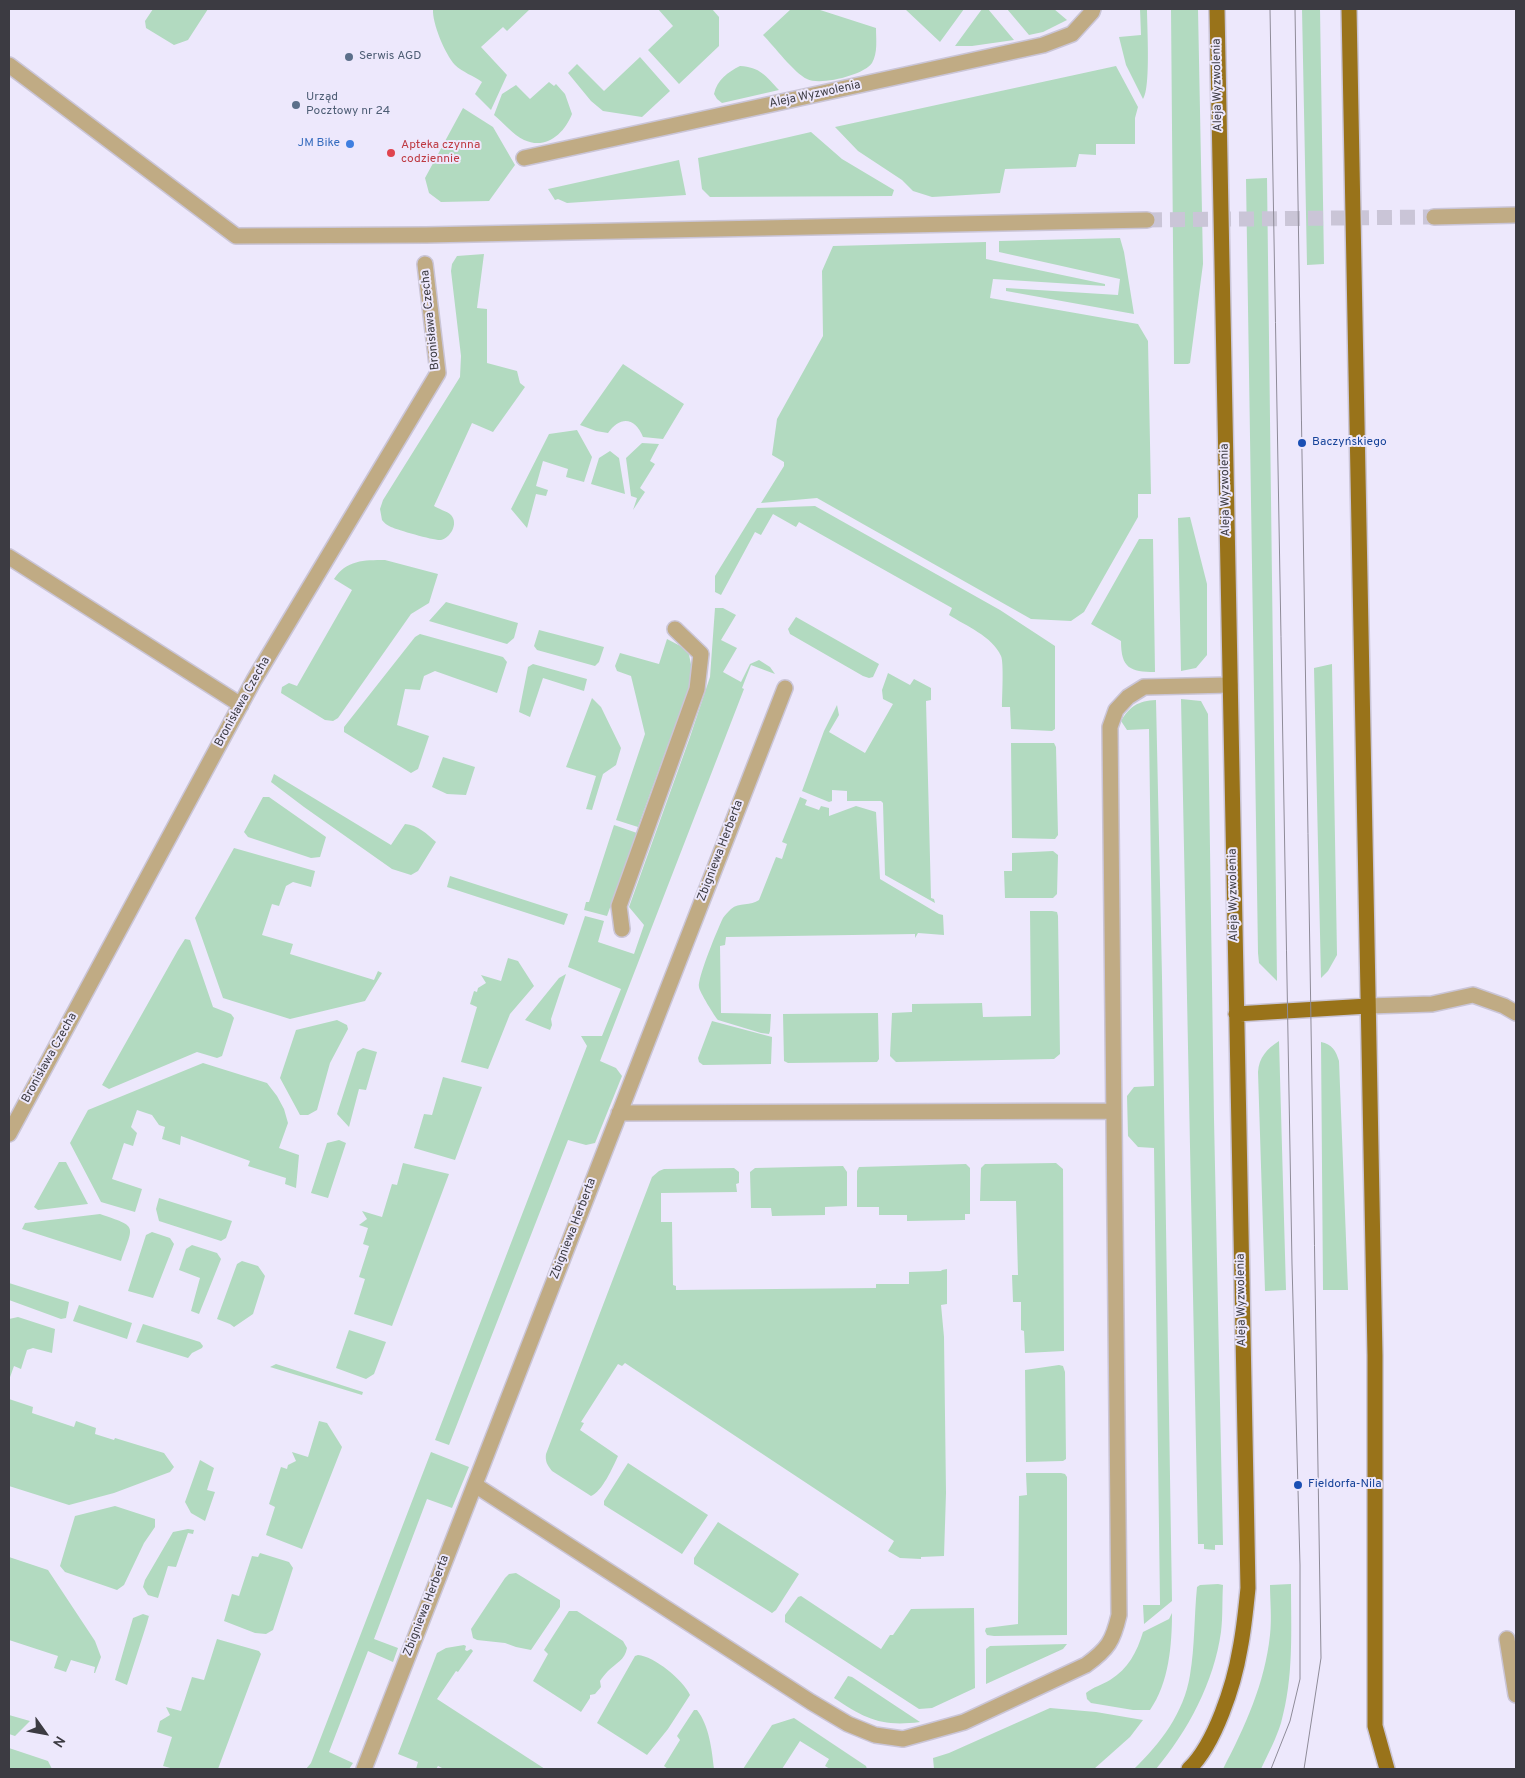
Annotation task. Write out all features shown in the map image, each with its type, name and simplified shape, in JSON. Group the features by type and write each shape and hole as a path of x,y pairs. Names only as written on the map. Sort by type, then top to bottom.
{"main road":[{"name":"Aleja Wyzwolenia","path":"1189,1769 1206,1747 1225,1702 1240,1649 1248,1588 1217,9"},
{"path":"1349,9 1375,1355 1375,1726 1387,1769"},
{"path":"1236,1014 1368,1006"}],"street":[{"name":"Aleja Wyzwolenia","path":"524,158 1044,45 1072,34 1093,9"},
{"path":"9,64 236,236 446,234 1147,220"},
{"path":"1434,217 1516,216"},
{"name":"Bronisława Czecha","path":"9,1134 240,705 438,373 425,264"},
{"path":"9,556 240,705"},
{"path":"622,929 619,906 697,688 701,654 674,629"},
{"path":"475,1485 811,1702 848,1724 876,1735 903,1739 964,1722 1086,1665 1102,1653 1114,1635 1119,1615 1110,727 1116,710 1128,697 1144,687 1230,685"},
{"name":"Zbigniewa Herberta","path":"364,1769 785,688"},
{"path":"1368,1006 1432,1004 1473,995 1504,1006 1516,1013"},
{"path":"619,1113 1114,1111"},
{"path":"1507,1639 1516,1695"}],"green space":[{"path":"153,9 208,9 188,40 174,45 146,28 145,21"},
{"path":"433,9 530,9 507,31 503,27 481,47 507,75 491,110 475,94 482,82 455,65 447,54 437,30"},
{"path":"658,9 712,9 719,17 719,46 679,84 648,50 673,26"},
{"path":"791,9 817,9 876,28 876,50 872,63 860,72 831,80 813,81 802,76 763,35"},
{"path":"905,9 964,9 940,42"},
{"path":"982,9 988,9 1014,40 972,46 955,46"},
{"path":"1007,9 1054,9 1067,20 1043,32 1029,35"},
{"path":"1140,9 1147,9 1148,70 1143,99 1126,65 1119,37 1141,35"},
{"path":"1171,9 1198,9 1203,264 1190,363 1188,364 1174,364"},
{"path":"1302,9 1320,9 1324,264 1307,265"},
{"path":"640,57 670,91 642,117 603,111 591,101 568,73 577,64 604,91"},
{"path":"740,66 758,70 779,90 722,103 714,94 715,89 727,74"},
{"path":"1116,66 1138,107 1135,118 1135,144 1096,144 1096,155 1079,154 1076,167 1005,169 1000,193 932,197 913,191 902,180 858,151 835,127"},
{"path":"549,82 554,86 556,84 565,94 572,114 564,128 553,138 540,143 524,140 512,132 494,115 502,94 516,85 530,99"},
{"path":"463,108 493,127 515,165 489,201 441,202 429,193 425,178"},
{"path":"811,132 842,159 894,190 892,196 710,197 702,189 698,158"},
{"path":"679,160 686,195 567,203 558,199 555,200 548,189"},
{"path":"1267,178 1277,981 1259,963 1258,953 1246,179"},
{"path":"1120,238 1134,314 1006,291 1006,288 1118,295 1120,279 999,252 999,241"},
{"path":"986,242 986,259 1105,284 1105,286 993,279 990,298 1138,324 1148,341 1151,494 1138,494 1138,517 1084,612 1071,621 1031,619 817,498 761,503 784,466 784,462 772,455 777,419 823,336 822,271 833,246"},
{"path":"484,254 477,308 487,309 487,363 517,371 520,383 525,387 493,432 472,423 434,506 451,515 454,522 450,534 444,539 437,540 390,526 382,520 380,509 383,500 460,377 461,356 451,271 452,264 457,256"},
{"path":"623,364 684,404 663,439 643,437 640,430 632,422 627,421 617,424 608,433 580,425"},
{"path":"577,430 592,457 584,482 566,477 568,469 543,461 536,486 548,490 546,496 536,494 527,528 511,509 549,434"},
{"path":"642,443 659,444 650,461 655,464 640,488 645,492 633,510 637,498 631,496 626,458"},
{"path":"610,451 619,458 625,494 591,484 599,458"},
{"path":"815,506 1000,610 1055,646 1055,729 1052,731 1011,729 1010,707 1002,707 1003,673 1001,656 985,637 949,615 952,608 799,522 796,527 773,514 761,535 755,532 721,595 715,592 715,576 757,508"},
{"path":"1190,517 1207,584 1207,655 1196,668 1181,671 1178,518"},
{"path":"1139,539 1153,539 1155,672 1139,671 1129,667 1123,657 1121,641 1091,624"},
{"path":"385,560 438,574 429,603 411,614 338,718 333,721 325,720 281,693 282,687 289,683 297,686 352,590 334,579 344,568 356,562"},
{"path":"446,602 518,623 514,638 507,644 429,621"},
{"path":"715,608 723,608 736,615 721,640 737,648 723,672 741,682 750,664 759,660 770,667 775,674 751,665 742,688 744,689 600,1061 616,1068 622,1076 595,1143 586,1145 568,1140 449,1445 435,1440 587,1046 581,1036 602,1036 621,989 568,967 585,916 604,921 598,942 634,954 644,925 629,907 710,677"},
{"path":"796,617 879,664 873,677 863,676 790,634 788,629"},
{"path":"539,630 604,647 599,662 595,666 537,650 534,646"},
{"path":"420,634 503,657 507,662 497,693 435,671 424,676 420,690 405,689 397,725 429,736 418,769 411,773 344,732 344,727 415,637"},
{"path":"667,639 688,650 692,679 638,827 616,820 645,734 631,676 617,671 615,666 620,653 659,664"},
{"path":"533,664 587,679 584,691 543,678 530,717 519,712 528,667"},
{"path":"1332,664 1337,955 1328,971 1321,978 1314,668"},
{"path":"888,673 910,685 914,679 931,688 931,700 926,701 931,898 934,899 935,903 885,875 883,803 881,801 847,801 847,791 832,790 832,801 829,802 802,791 824,731 837,705 839,715 829,732 865,753 893,704 883,699 882,690"},
{"path":"592,698 601,707 621,748 616,765 603,774 592,810 586,809 596,776 566,767"},
{"path":"1181,699 1201,701 1208,714 1223,1545 1215,1545 1215,1550 1204,1549 1204,1544 1198,1544"},
{"path":"1156,700 1172,1601 1144,1624 1143,1605 1160,1605 1154,1148 1138,1147 1128,1136 1127,1096 1134,1087 1154,1086 1149,729 1127,730 1121,721 1135,705"},
{"path":"1011,743 1054,743 1056,747 1058,835 1055,839 1012,838"},
{"path":"443,757 475,767 466,795 447,794 432,787"},
{"path":"274,774 391,845 405,824 418,828 436,842 418,871 411,875 392,869 271,782"},
{"path":"263,797 269,797 326,837 320,857 311,858 248,837 244,832"},
{"path":"800,797 807,800 805,805 819,810 821,806 829,808 829,816 856,806 876,812 880,879 943,915 944,935 918,933 915,938 915,934 726,937 725,945 720,946 721,1013 771,1014 769,1034 761,1033 718,1020 699,987 699,982 708,953 723,918 734,907 759,900 776,857 782,859 787,844 782,842"},
{"path":"614,825 637,833 607,916 584,910 586,902 589,902"},
{"path":"234,848 315,871 311,887 293,882 286,886 279,906 272,904 262,935 293,944 290,954 374,980 378,971 382,973 365,1001 290,1019 223,998 195,918"},
{"path":"1053,851 1058,855 1057,894 1053,898 1005,898 1004,871 1012,871 1012,853"},
{"path":"450,876 568,914 564,925 447,887"},
{"path":"1030,911 1052,911 1057,912 1058,916 1060,1054 1054,1059 896,1062 890,1056 892,1013 912,1012 912,1004 982,1003 983,1017 1031,1016"},
{"path":"185,939 190,940 213,1007 231,1014 234,1018 222,1056 217,1058 197,1052 109,1089 102,1085"},
{"path":"508,958 518,961 534,986 510,1014 488,1069 461,1062 477,1007 470,1004 474,991 477,992 478,988 486,983 481,975 501,981"},
{"path":"566,974 551,1019 552,1025 550,1030 525,1020 559,978"},
{"path":"878,1013 879,1059 877,1062 788,1063 784,1061 783,1014"},
{"path":"337,1020 347,1025 348,1029 330,1063 317,1110 308,1115 300,1115 280,1078 296,1030"},
{"path":"712,1021 772,1037 771,1064 703,1065 699,1062 698,1058"},
{"path":"1279,1041 1286,1290 1265,1291 1258,1072 1264,1054"},
{"path":"1321,1042 1333,1048 1339,1061 1348,1290 1323,1290"},
{"path":"363,1048 377,1052 366,1090 359,1089 349,1127 337,1114 357,1052"},
{"path":"203,1063 267,1083 277,1096 284,1109 288,1123 279,1148 299,1155 296,1188 285,1184 286,1178 248,1166 250,1161 181,1136 180,1145 162,1139 165,1127 159,1125 152,1115 137,1110 131,1127 137,1133 133,1146 124,1143 112,1179 142,1189 135,1212 101,1202 70,1143 88,1110"},
{"path":"443,1077 482,1087 455,1160 414,1148 424,1114 432,1115"},
{"path":"339,1140 346,1143 328,1198 311,1193 327,1143"},
{"path":"59,1162 66,1162 88,1204 38,1210 34,1207"},
{"path":"403,1163 449,1174 392,1326 354,1314 365,1279 359,1277 369,1246 363,1244 368,1228 359,1225 367,1219 362,1211 382,1217 392,1184 397,1185"},
{"path":"1056,1163 1063,1169 1064,1351 1025,1353 1024,1331 1021,1330 1021,1302 1013,1302 1012,1275 1018,1275 1016,1201 980,1201 981,1168 985,1164"},
{"path":"966,1164 970,1168 970,1214 965,1214 965,1220 907,1221 907,1215 879,1215 879,1207 857,1207 857,1171 859,1167"},
{"path":"843,1166 847,1172 847,1206 825,1207 825,1215 772,1216 771,1208 751,1208 750,1172 755,1168"},
{"path":"734,1168 739,1172 739,1183 736,1184 737,1192 661,1193 661,1222 672,1222 673,1285 676,1286 676,1290 876,1288 876,1284 909,1284 909,1272 941,1271 947,1269 947,1304 941,1305 944,1337 946,1493 944,1556 921,1557 921,1559 900,1558 888,1551 894,1541 625,1363 622,1366 618,1364 581,1422 584,1423 580,1430 618,1456 599,1490 591,1496 552,1471 548,1465 546,1454 652,1177 664,1169"},
{"path":"159,1198 232,1221 226,1238 221,1241 159,1221 156,1209"},
{"path":"100,1214 121,1222 130,1228 129,1240 121,1261 22,1229 25,1223"},
{"path":"152,1232 170,1238 174,1244 153,1298 128,1291 146,1235"},
{"path":"192,1245 217,1253 221,1259 199,1314 191,1311 200,1278 179,1270 186,1249"},
{"path":"242,1261 258,1266 265,1276 253,1314 234,1327 217,1319 237,1264"},
{"path":"9,1283 69,1302 66,1318 61,1319 9,1300"},
{"path":"79,1305 132,1323 127,1339 73,1321"},
{"path":"18,1317 55,1329 52,1353 33,1348 27,1350 21,1369 14,1366 9,1380 9,1319"},
{"path":"143,1324 200,1342 203,1346 188,1358 136,1342"},
{"path":"349,1330 386,1342 374,1374 366,1379 336,1368"},
{"path":"276,1364 363,1392 362,1395 270,1367"},
{"path":"1063,1366 1065,1372 1066,1459 1063,1461 1026,1462 1025,1370"},
{"path":"9,1399 33,1407 32,1413 74,1427 76,1421 96,1428 95,1434 164,1453 174,1467 170,1472 114,1493 69,1505 9,1486"},
{"path":"319,1421 327,1423 342,1447 302,1549 266,1535 275,1507 269,1504 281,1467 287,1469 288,1465 296,1461 292,1452 308,1457"},
{"path":"431,1452 469,1467 452,1508 427,1499 374,1639 398,1648 393,1662 368,1651 329,1752 353,1763 349,1769 306,1769 311,1763"},
{"path":"200,1460 214,1468 207,1490 215,1492 205,1521 191,1513 185,1502"},
{"path":"628,1463 708,1515 682,1554 604,1505 604,1501"},
{"path":"1026,1473 1061,1473 1067,1477 1067,1635 994,1636 987,1635 985,1631 986,1628 1018,1624 1019,1496 1027,1495"},
{"path":"115,1506 155,1519 155,1527 144,1543 124,1585 117,1590 65,1572 60,1566 75,1516"},
{"path":"718,1522 799,1574 776,1610 772,1613 694,1564 694,1558"},
{"path":"188,1529 194,1530 193,1534 188,1533 176,1567 168,1566 158,1598 148,1595 143,1587 145,1580 173,1532"},
{"path":"260,1553 289,1562 293,1568 273,1630 266,1634 255,1633 224,1621 232,1594 239,1596 252,1556 258,1557"},
{"path":"9,1557 48,1570 95,1641 101,1657 95,1673 95,1667 71,1660 66,1672 54,1668 58,1656 9,1640"},
{"path":"516,1573 560,1600 560,1607 531,1650 505,1643 477,1640 473,1638 471,1629 505,1578 509,1574"},
{"path":"1291,1584 1290,1671 1285,1706 1279,1729 1261,1769 1223,1769 1246,1721 1264,1670 1271,1629 1270,1585"},
{"path":"1200,1585 1223,1585 1222,1620 1218,1651 1198,1705 1179,1739 1156,1769 1134,1769 1170,1727 1187,1689 1192,1664 1197,1587"},
{"path":"801,1596 881,1649 911,1609 974,1608 975,1688 932,1708 919,1709 785,1622 785,1615 798,1597"},
{"path":"569,1611 577,1611 623,1641 627,1648 622,1658 600,1681 601,1687 595,1694 590,1695 581,1712 533,1681 548,1654 544,1650"},
{"path":"1172,1613 1168,1663 1161,1688 1150,1710 1133,1710 1091,1703 1087,1699 1086,1693 1122,1671 1135,1653 1143,1632 1169,1619"},
{"path":"143,1614 149,1616 127,1685 115,1680 133,1618"},
{"path":"217,1639 259,1651 261,1654 218,1769 174,1769 163,1766 172,1737 157,1732 160,1721 170,1715 166,1707 181,1711 192,1677 204,1680"},
{"path":"1067,1644 1063,1649 986,1684 986,1649 990,1646"},
{"path":"466,1646 465,1650 471,1649 473,1651 458,1672 456,1671 437,1699 545,1769 444,1769 438,1766 436,1769 416,1769 418,1762 398,1754 437,1653 446,1648"},
{"path":"635,1656 645,1656 660,1664 675,1676 690,1695 668,1729 647,1755 597,1723"},
{"path":"848,1676 920,1722 895,1723 874,1720 834,1698"},
{"path":"1050,1708 1096,1712 1143,1720 1130,1737 1094,1769 934,1769 933,1758 949,1753"},
{"path":"694,1710 697,1710 701,1716 707,1730 714,1769 668,1769 664,1766 680,1740 677,1736"},
{"path":"9,1715 30,1721 15,1736 9,1734"},
{"path":"794,1718 866,1766 867,1769 830,1769 825,1766 829,1759 800,1741 782,1769 743,1769 772,1725"},
{"path":"9,1748 48,1761 52,1769 9,1769"}],"tunnel":[{"path":"1147,220 1434,217"}],"tram line":[{"path":"1270,9 1292,1264 1300,1565 1300,1679 1290,1721 1271,1769"},
{"path":"1295,9 1321,1658 1304,1769"}],"place":[{"name":"Serwis AGD","path":"349,57"},
{"name":"Urząd Pocztowy nr 24","path":"296,105"},
{"name":"JM Bike","path":"350,144"},
{"name":"Apteka czynna codziennie","path":"391,153"},
{"name":"Baczyńskiego","path":"1302,443"},
{"name":"Fieldorfa-Nila","path":"1298,1485"}]}
